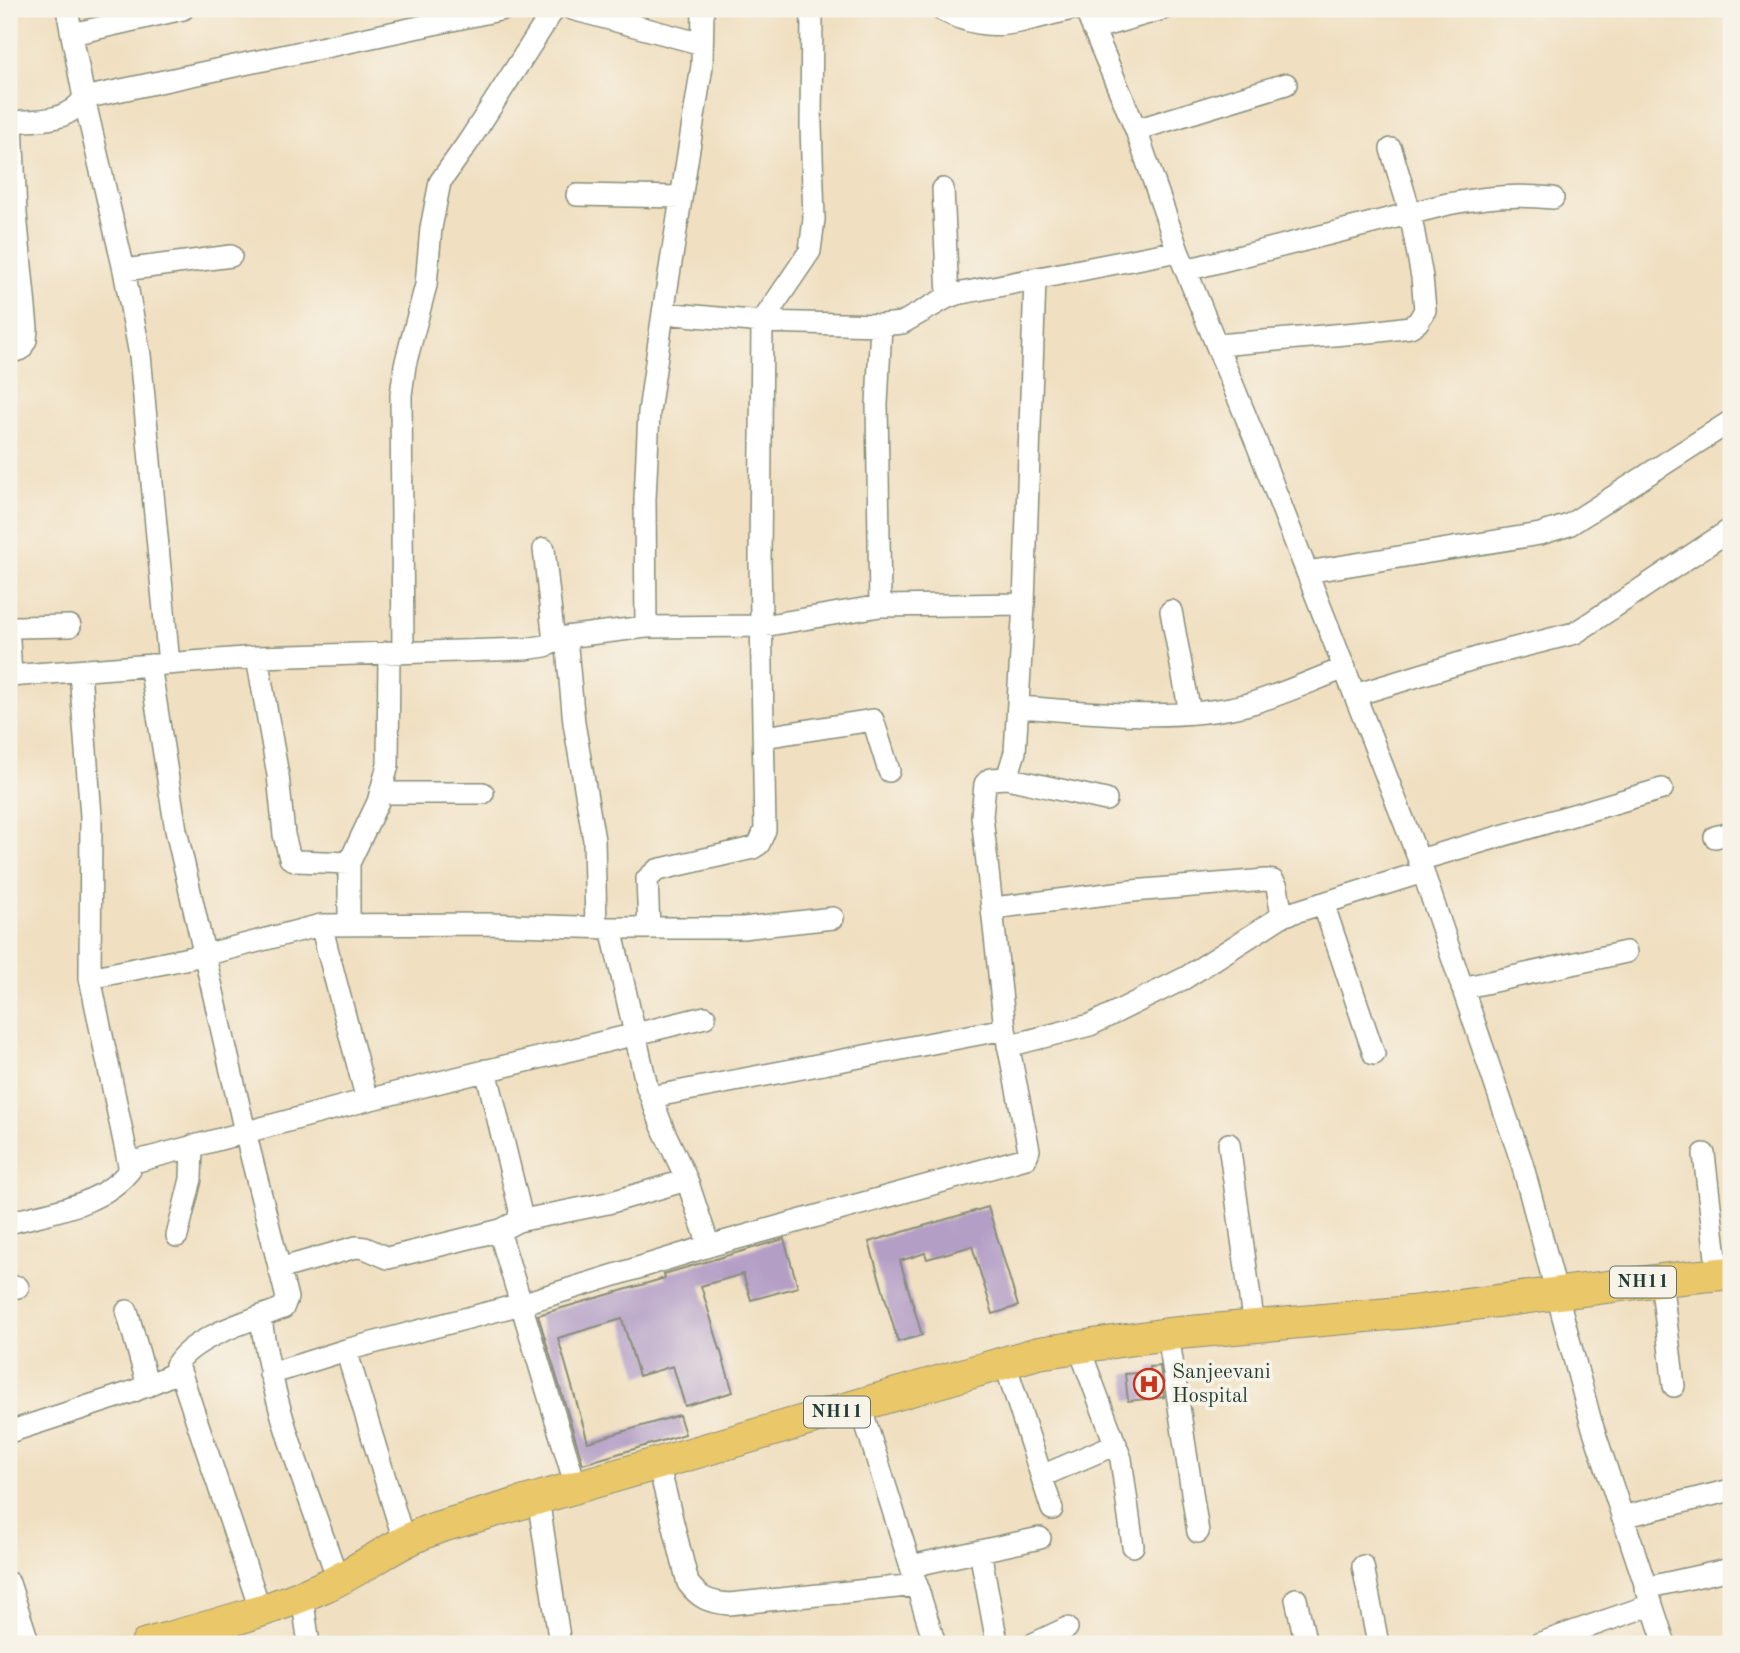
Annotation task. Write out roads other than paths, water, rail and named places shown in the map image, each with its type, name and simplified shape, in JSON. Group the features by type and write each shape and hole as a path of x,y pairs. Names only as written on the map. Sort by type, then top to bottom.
{"highway":[{"name":"NH11","path":"147,1644 261,1612 302,1596 338,1580 404,1541 439,1527 1038,1353 1078,1345 1168,1334 1411,1312 1724,1274"}],"street":[{"path":"67,9 140,355 160,664 176,830 286,1298 284,1308 207,1339 181,1356 176,1365 261,1612"},
{"path":"72,34 183,9"},
{"path":"9,353 21,349 26,340 27,328 16,214 11,122 54,118 71,113 84,98 504,9"},
{"path":"349,925 349,863 381,793 388,765 396,652 401,395 405,365 426,285 435,203 440,182 554,9"},
{"path":"572,9 702,44"},
{"path":"646,627 645,499 649,424 663,313 702,66 704,9"},
{"path":"649,928 647,879 651,874 657,870 760,845 765,830 760,561 762,322 810,251 814,219 811,125 812,9"},
{"path":"940,9 978,25 995,27 1072,9"},
{"path":"1085,9 1136,130 1182,261 1421,866 1522,1163 1591,1422 1665,1644"},
{"path":"1093,29 1163,9"},
{"path":"1136,130 1286,84"},
{"path":"1217,345 1380,331 1410,327 1418,322 1425,310 1422,276 1410,212 1391,149"},
{"path":"943,189 948,297"},
{"path":"663,313 762,322 881,325 902,323 948,297 1035,279 1182,261 1489,196 1518,194 1553,198"},
{"path":"577,195 681,197"},
{"path":"124,270 231,256"},
{"path":"1007,778 1015,752 1024,604 1035,279"},
{"path":"880,606 877,404 881,325"},
{"path":"1307,572 1539,534 1569,525 1731,421"},
{"path":"1355,695 1480,657 1575,633 1731,529"},
{"path":"544,549 594,840 603,927 636,1033 651,1097 687,1180 709,1246"},
{"path":"71,626 11,628 10,676 257,657 512,650 646,627 763,626 880,606 1024,604"},
{"path":"1171,611 1189,713"},
{"path":"257,657 278,775 284,835 290,858 297,861 349,863"},
{"path":"1018,707 1128,714 1189,713 1249,704 1345,668"},
{"path":"9,1223 57,1212 99,1196 124,1178 130,1170 89,978 91,816 80,672"},
{"path":"764,737 873,720 889,771"},
{"path":"270,1374 346,1350 521,1304 709,1246 1026,1158 1029,1150 1006,1038 982,816 982,792 990,779 1007,778 1106,800"},
{"path":"651,1097 1090,1025 1185,978 1282,915 1323,903 1421,866 1662,789"},
{"path":"381,793 483,793"},
{"path":"992,908 1132,891 1266,880 1273,881 1277,887 1282,915"},
{"path":"1323,903 1374,1054"},
{"path":"89,978 204,955 321,925 488,924 743,928 833,918"},
{"path":"321,925 367,1100"},
{"path":"1462,988 1626,952"},
{"path":"130,1163 367,1100 705,1017"},
{"path":"486,1070 520,1210 501,1237 576,1487"},
{"path":"1229,1144 1254,1327"},
{"path":"177,1236 191,1179 192,1146"},
{"path":"1704,1154 1724,1274"},
{"path":"279,1269 356,1247 388,1258 608,1203 687,1180"},
{"path":"1661,1280 1674,1386"},
{"path":"127,1311 148,1386"},
{"path":"261,1318 270,1374 338,1580"},
{"path":"1168,1334 1198,1532"},
{"path":"1078,1345 1121,1460 1133,1546"},
{"path":"346,1350 404,1541"},
{"path":"1005,1363 1052,1509"},
{"path":"9,1432 148,1386 180,1371"},
{"path":"860,1405 935,1644"},
{"path":"1042,1476 1116,1444"},
{"path":"658,1464 688,1583 697,1595 711,1602 729,1604 914,1575 980,1551 1040,1538"},
{"path":"1622,1517 1731,1490"},
{"path":"538,1498 560,1644"},
{"path":"980,1551 996,1637"},
{"path":"1363,1566 1378,1644"},
{"path":"1538,1644 1648,1596 1731,1569"},
{"path":"9,1583 29,1644"},
{"path":"302,1596 309,1644"},
{"path":"1296,1599 1306,1644"},
{"path":"1034,1644 1067,1628"}],"place":[{"name":"Sanjeevani Hospital","path":"1149,1384"}]}
